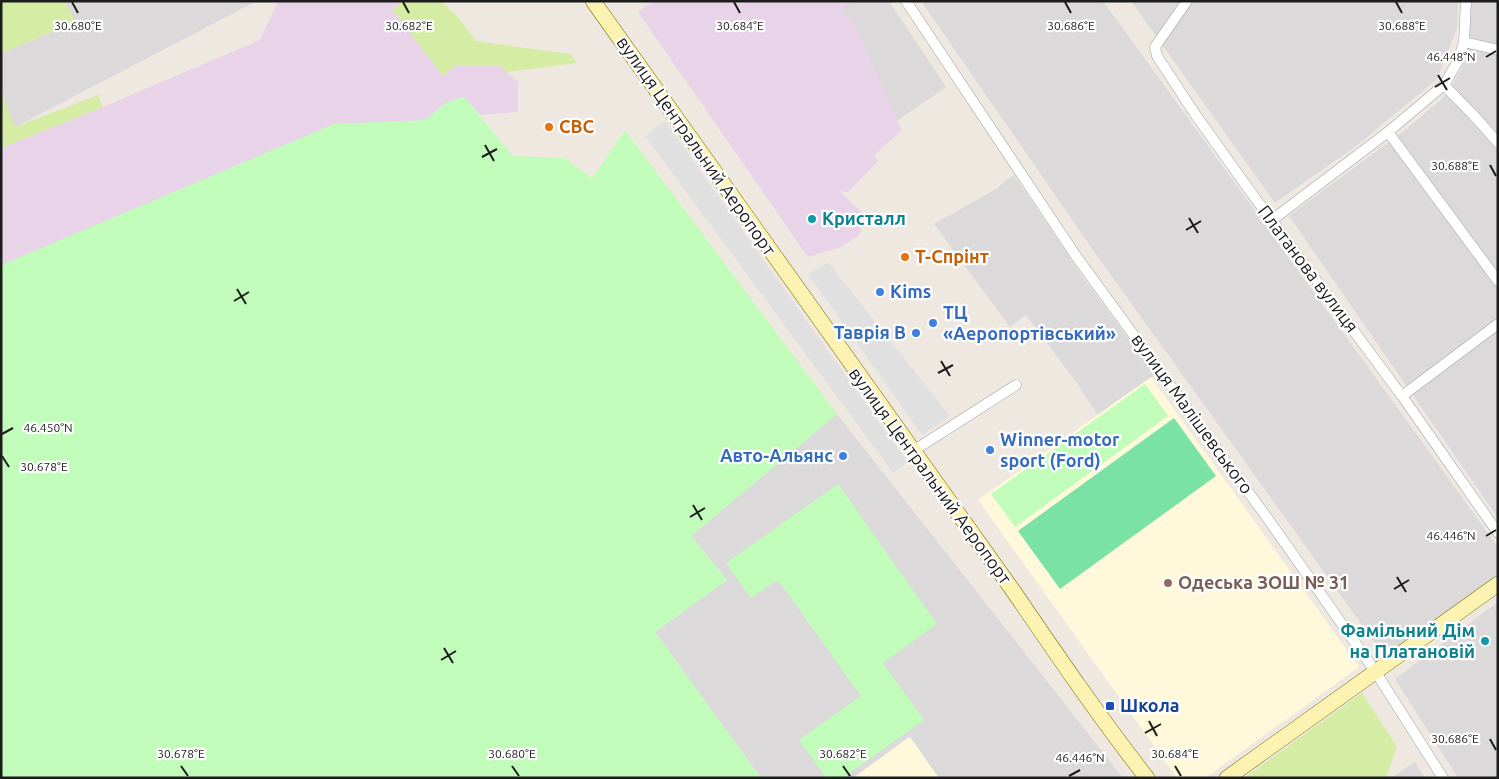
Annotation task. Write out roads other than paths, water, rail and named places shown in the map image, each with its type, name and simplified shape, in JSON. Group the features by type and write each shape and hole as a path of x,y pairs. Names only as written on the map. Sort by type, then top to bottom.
{"street":[{"name":"вулиця Центральний Аеропорт","path":"593,1 1107,726 1148,778"},
{"name":"вулиця Малішевського","path":"906,1 1076,256 1268,519 1375,672 1443,778"},
{"name":"Платанова вулиця","path":"1187,1 1156,47 1157,56 1195,114 1402,396 1498,533"},
{"path":"1272,220 1388,132 1444,85 1458,61 1464,42 1466,1"},
{"path":"1464,42 1498,50"},
{"path":"1444,85 1498,143"},
{"path":"1388,132 1498,281"},
{"path":"1402,396 1498,324"},
{"path":"913,451 1016,385"},
{"path":"1227,778 1498,584"}],"place":[{"name":"СВС","path":"549,127"},
{"name":"Кристалл","path":"812,219"},
{"name":"Т-Спрінт","path":"905,257"},
{"name":"Kims","path":"880,292"},
{"name":"ТЦ «Аеропортівський»","path":"933,323"},
{"name":"Таврія В","path":"916,333"},
{"name":"Winner-motor sport (Ford)","path":"990,450"},
{"name":"Авто-Альянс","path":"843,456"},
{"name":"Одеська ЗОШ № 31","path":"1168,583"},
{"name":"Фамільний Дім на Платановій","path":"1485,641"},
{"name":"Школа","path":"1110,706"}]}
